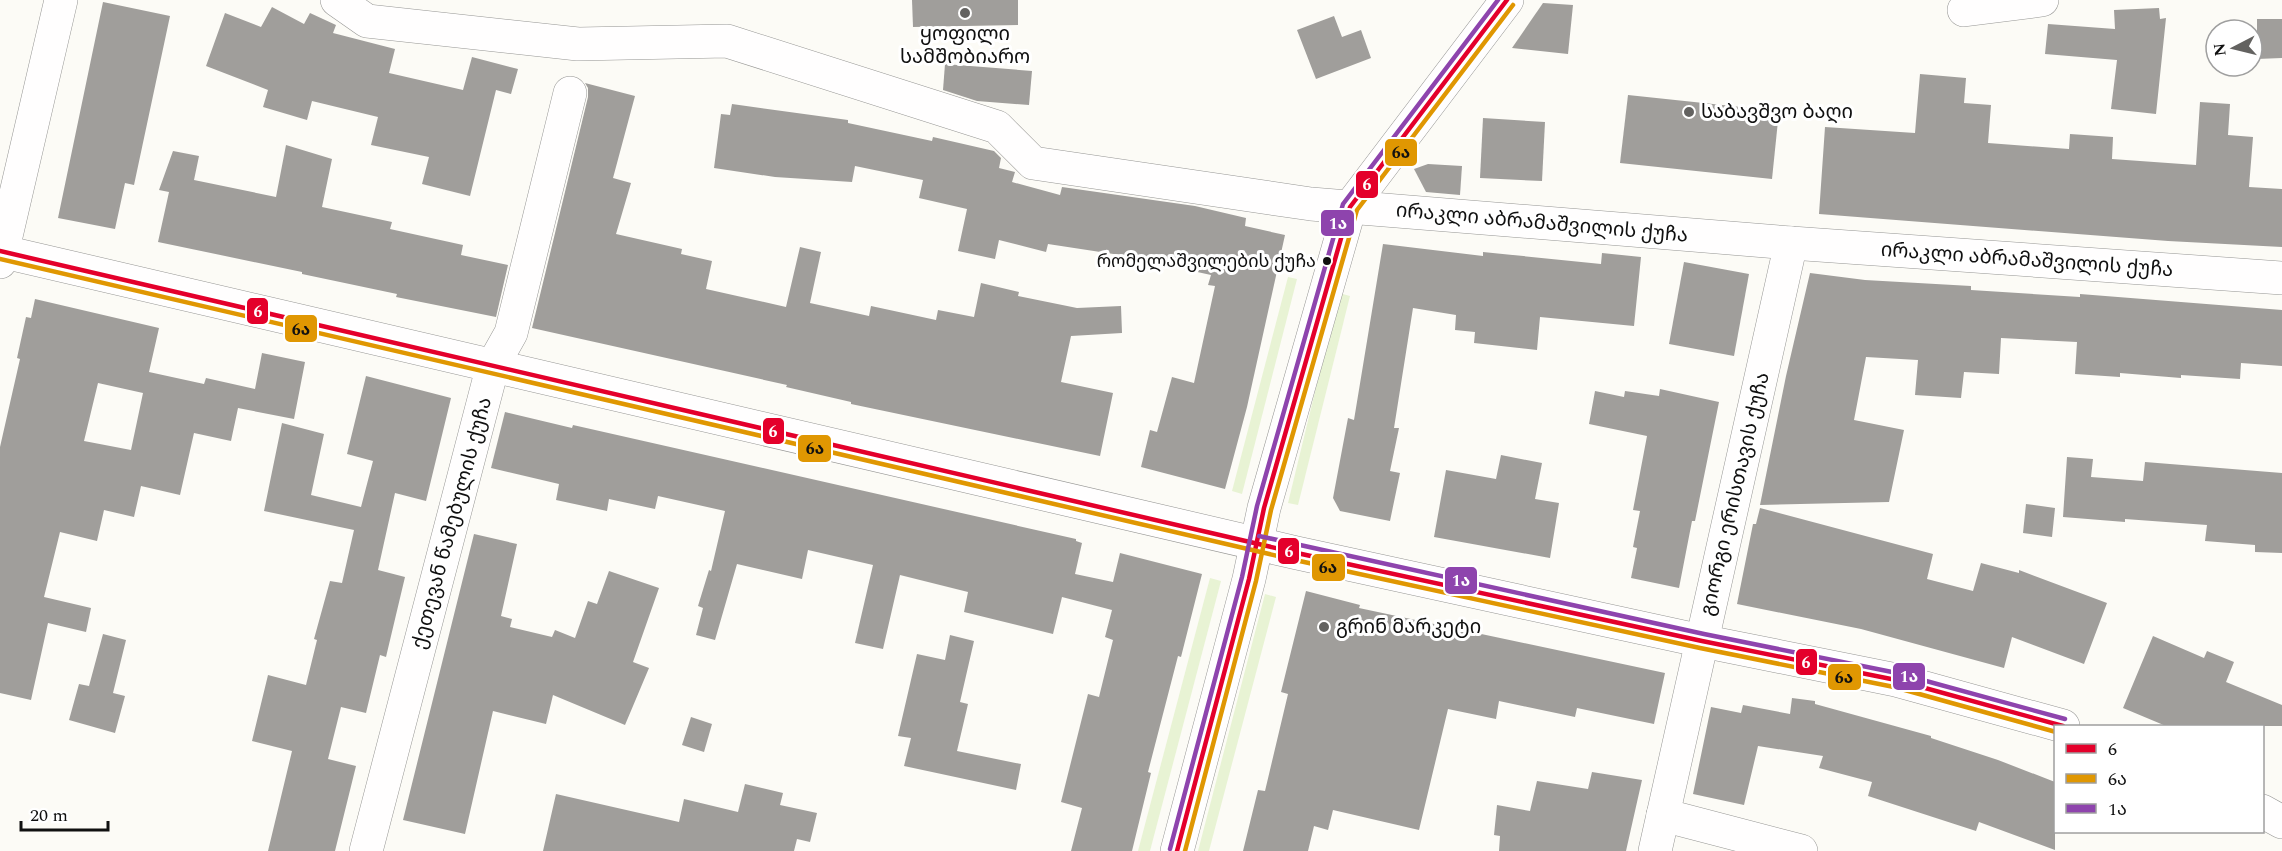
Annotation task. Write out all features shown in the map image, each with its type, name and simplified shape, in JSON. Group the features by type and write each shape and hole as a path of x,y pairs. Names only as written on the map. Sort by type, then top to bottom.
{"street":[{"path":"61,0 1,255 493,365 1257,543 1702,641 1896,680 2058,725"},
{"name":"ირაკლი აბრამაშვილის ქუჩა","path":"336,0 367,21 566,43 727,41 998,127 1033,163 1311,204 1791,243 2282,278"},
{"path":"1177,851 1249,579 1264,508 1350,207 1507,0"},
{"path":"1964,10 2042,0"},
{"name":"ქეთევან წამებულის ქუჩა","path":"371,850 493,365 511,333 570,93"},
{"name":"გიორგი ერისთავის ქუჩა","path":"1655,851 1791,243"},
{"path":"2264,812 2282,822"},
{"path":"1663,815 1801,851"}],"green space":[{"path":"1288,277 1297,279 1242,494 1232,491"},
{"path":"1339,293 1350,296 1298,505 1288,503"},
{"path":"1210,578 1221,581 1150,851 1138,851"},
{"path":"1265,594 1276,597 1209,851 1198,851"}],"building":[{"name":"ყოფილი სამშობიარო","path":"912,0 1018,0 1018,25 913,27"},
{"path":"103,2 170,16 134,185 125,183 115,229 58,218"},
{"path":"1543,3 1573,5 1568,54 1512,48"},
{"path":"272,7 304,24 310,13 336,25 333,33 395,49 389,73 463,90 472,57 518,69 511,94 496,90 470,196 422,184 429,157 371,145 378,117 312,101 307,120 263,107 268,90 206,66 225,13 261,27"},
{"path":"2159,8 2160,19 2166,18 2156,114 2111,109 2117,60 2045,54 2048,24 2115,29 2114,10"},
{"path":"1334,16 1342,37 1361,30 1371,58 1316,79 1297,30"},
{"path":"2264,19 2282,19 2282,58 2264,59"},
{"path":"945,64 1032,71 1029,105 977,101 943,90"},
{"path":"1920,74 1966,78 1964,103 1991,105 1988,143 2069,149 2070,134 2113,137 2112,159 2196,165 2200,102 2230,104 2228,135 2253,137 2249,187 2282,189 2282,247 2168,241 1819,214 1825,127 1915,133"},
{"path":"585,83 635,96 613,178 631,183 616,234 682,249 681,254 712,261 706,289 786,307 800,247 821,252 810,303 869,316 871,306 936,320 938,310 974,317 981,283 1019,292 1018,296 1077,308 1121,306 1122,333 1071,336 1061,382 1113,393 1100,456 851,404 851,402 786,387 787,385 532,328 588,97 588,88"},
{"path":"1628,95 1779,111 1772,179 1620,163"},
{"path":"732,104 848,120 848,123 932,141 933,137 994,151 1001,158 999,168 1015,172 1012,182 1060,195 1062,187 1195,206 1246,218 1245,226 1285,235 1247,407 1225,489 1141,467 1150,430 1157,432 1172,377 1194,383 1215,286 1208,285 1211,275 1120,255 1048,244 1046,252 999,240 995,259 958,251 967,209 919,198 923,180 855,166 852,182 775,177 714,168 721,114 730,115"},
{"path":"1483,118 1545,122 1542,181 1480,178"},
{"path":"286,145 332,159 322,207 392,222 390,229 463,245 461,255 508,265 496,317 396,297 397,294 302,274 302,272 158,242 169,192 159,190 173,151 199,156 194,180 276,197"},
{"path":"1428,164 1462,166 1460,195 1426,192 1414,169"},
{"path":"1383,244 1483,256 1483,252 1601,264 1602,253 1641,257 1634,326 1540,317 1537,350 1474,343 1475,332 1455,330 1456,315 1413,308 1394,428 1399,428 1390,471 1400,473 1390,521 1340,511 1333,498 1348,418 1354,420"},
{"path":"1684,262 1749,274 1734,356 1669,344"},
{"path":"1810,273 1865,280 1971,286 1971,290 2080,297 2080,294 2282,310 2282,366 2241,363 2240,379 2181,375 2181,378 2120,373 2120,377 2075,374 2077,342 2001,338 1999,374 1964,372 1961,398 1915,395 1918,360 1866,357 1854,420 1904,430 1889,502 1760,505"},
{"path":"35,299 159,328 149,372 204,384 206,378 255,389 262,353 305,362 294,419 238,408 231,441 194,433 180,495 141,486 134,517 104,510 97,541 60,532 44,597 91,608 86,632 48,623 31,700 0,693 0,447 20,359 17,358 26,317 31,318","holes":["98,383 143,393 131,450 84,441"]},
{"path":"366,376 451,398 426,501 395,493 378,570 405,577 386,657 380,655 366,713 341,707 328,759 356,766 335,851 268,851 292,751 252,741 268,675 306,685 317,640 314,639 330,581 342,583 354,530 264,511 282,423 324,434 311,495 361,507 373,461 347,454"},
{"path":"1660,389 1719,402 1679,588 1631,578 1637,548 1633,547 1640,511 1633,510 1647,436 1589,424 1595,391 1624,397 1625,391 1659,396"},
{"path":"505,412 572,428 573,425 1076,539 1082,543 1075,574 1113,582 1120,553 1202,574 1148,772 1151,773 1132,851 1071,851 1082,808 1061,802 1088,694 1099,697 1113,640 1105,637 1112,610 1062,597 1053,634 964,612 968,592 900,575 883,649 855,643 873,565 808,550 802,579 737,564 715,640 696,635 703,608 698,606 709,570 711,571 725,511 658,496 655,509 609,499 607,511 556,500 559,484 491,468"},
{"path":"1501,455 1542,463 1535,499 1559,503 1550,558 1434,537 1446,470 1496,479"},
{"path":"2067,457 2093,459 2091,477 2143,481 2145,462 2282,473 2282,553 2255,552 2255,545 2205,541 2207,525 2063,517"},
{"path":"2026,504 2055,508 2052,537 2023,533"},
{"path":"1760,508 1933,554 1927,579 1973,591 1981,563 2019,573 2019,570 2107,603 2084,664 2012,637 2004,668 1861,629 1737,604 1753,524 1756,524"},
{"path":"474,534 517,544 501,616 512,619 510,627 552,637 555,630 575,638 588,601 597,604 609,571 659,588 633,662 649,668 625,725 553,695 546,724 493,711 465,834 403,820"},
{"path":"1306,591 1360,605 1359,608 1665,673 1654,724 1577,708 1575,717 1499,701 1496,719 1448,709 1419,830 1333,810 1328,830 1314,826 1308,851 1243,851 1258,790 1265,791 1288,694 1281,692"},
{"path":"103,634 126,640 113,693 125,696 115,733 69,720 79,684 89,686"},
{"path":"950,635 974,641 960,702 968,704 957,751 1021,764 1016,790 904,766 911,738 898,736 917,654 945,660"},
{"path":"2153,636 2204,658 2207,651 2234,662 2226,682 2282,705 2282,726 2164,725 2123,708"},
{"path":"1792,698 1815,701 1815,704 1931,736 1931,738 2054,782 2055,850 1979,822 1976,831 1868,796 1872,782 1819,768 1823,756 1758,746 1744,805 1693,794 1711,707 1741,713 1743,705 1790,714"},
{"path":"691,717 712,724 704,752 682,745"},
{"path":"1592,772 1642,780 1626,851 1499,851 1500,836 1494,835 1497,805 1530,811 1537,781 1588,789"},
{"path":"745,784 783,793 780,805 817,813 810,842 797,839 794,851 543,851 556,794 679,822 684,799 738,812"}],"transit line":[{"name":"1ა","path":"1170,849 1242,577 1257,506 1343,204 1498,0"},
{"name":"6","path":"1177,851 1249,579 1264,508 1350,207 1507,0"},
{"name":"6ა","path":"1185,851 1256,581 1271,510 1357,210 1513,5"},
{"name":"6","path":"0,251 1297,553 1702,641 1896,680 2059,725"},
{"name":"6ა","path":"0,259 1295,560 1700,648 1894,687 2054,731"},
{"name":"1ა","path":"1259,536 1704,634 1897,673 2065,719"}],"place":[{"name":"ყოფილი სამშობიარო","path":"965,13"},
{"name":"საბავშვო ბაღი","path":"1689,112"},
{"name":"რომელაშვილების ქუჩა","path":"1327,261"},
{"name":"გრინ მარკეტი","path":"1324,627"}]}
